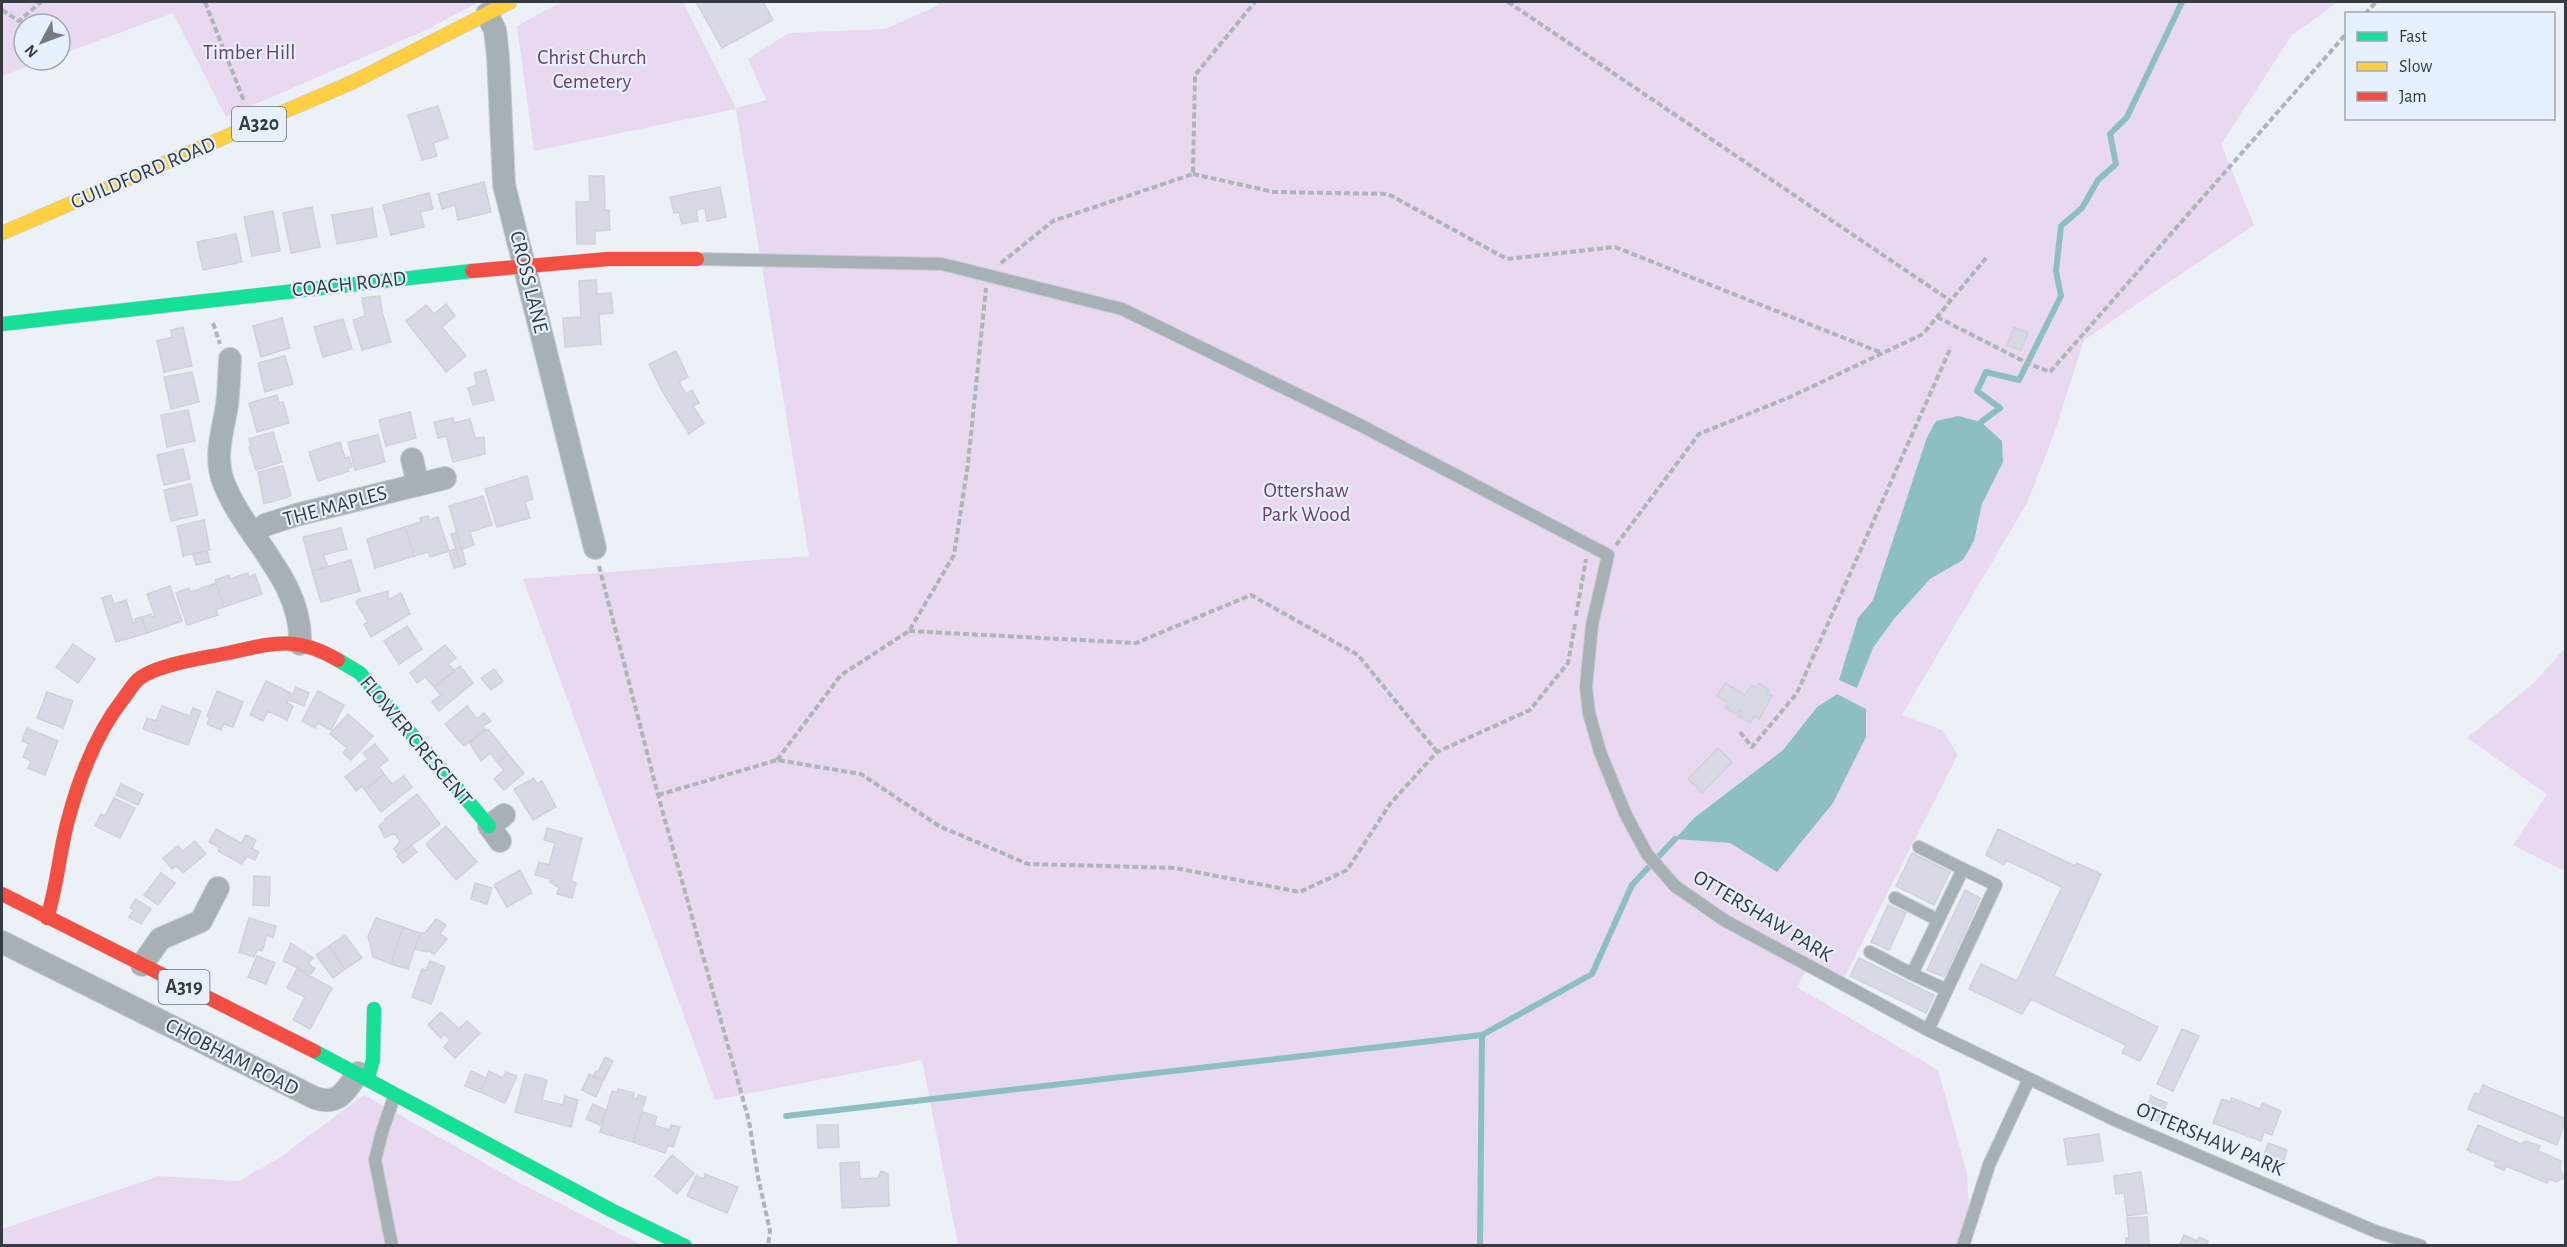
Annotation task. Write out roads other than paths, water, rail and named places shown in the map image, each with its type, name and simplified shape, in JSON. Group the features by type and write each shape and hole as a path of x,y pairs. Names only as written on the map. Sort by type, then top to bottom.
{"street":[{"name":"GUILDFORD ROAD","path":"2,233 353,82 510,2"},
{"name":"CROSS LANE","path":"487,14 495,30 498,56 504,185 594,548"},
{"name":"COACH ROAD","path":"2,324 525,266 608,259 698,259"},
{"name":"THE MAPLES","path":"230,359 227,404 218,462 234,505 288,590 299,619 300,644"},
{"path":"412,459 418,485"},
{"name":"THE MAPLES","path":"254,534 266,525 296,515 445,478"},
{"name":"FLOWER CRESCENT","path":"47,918 54,896 68,824 87,762 112,713 135,684 140,678 170,666 268,644 300,644 318,648 360,673 497,827"},
{"path":"142,965 160,939 201,921 218,888"},
{"name":"CHOBHAM ROAD","path":"2,894 395,1092 611,1210 685,1245"},
{"name":"CHOBHAM ROAD","path":"2,942 315,1098 327,1102 339,1099 363,1076"},
{"path":"363,1076 373,1060 374,1009"}],"lane":[{"name":"OTTERSHAW PARK","path":"698,259 942,264 1122,309 1360,425 1608,555 1592,625 1586,687 1589,713 1600,752 1626,815 1647,854 1675,886 1724,920 1928,1030 2115,1120 2377,1232 2421,1245"},
{"path":"1919,848 1996,885 1928,1030"},
{"path":"1912,974 1963,869"},
{"path":"1896,898 1938,920"},
{"path":"1870,952 1947,990"},
{"path":"1963,1245 1989,1165 2029,1078"},
{"path":"392,1245 375,1160 395,1092"},
{"path":"2375,1245 2377,1232"}],"water":[{"path":"1958,416 1981,422 2002,441 2003,462 1982,504 1974,541 1963,560 1930,579 1894,619 1873,648 1857,688 1839,680 1858,618 1873,600 1927,437 1936,421"},
{"path":"1837,694 1866,709 1866,737 1833,803 1777,872 1730,843 1675,839 1694,818 1783,750 1817,707"}],"waterway":[{"path":"1981,422 2000,408 1977,391 1986,372 2019,380 2061,296 2056,271 2061,226 2082,208 2098,180 2116,164 2110,134 2127,117 2182,2"},
{"path":"786,1116 1482,1035 1592,974 1632,885 1675,839"},
{"path":"1480,1246 1482,1035"}],"park label":[{"name":"Timber Hill","path":"249,52"},
{"name":"Christ Church Cemetery","path":"592,69"},
{"name":"Ottershaw Park Wood","path":"1306,502"}]}
